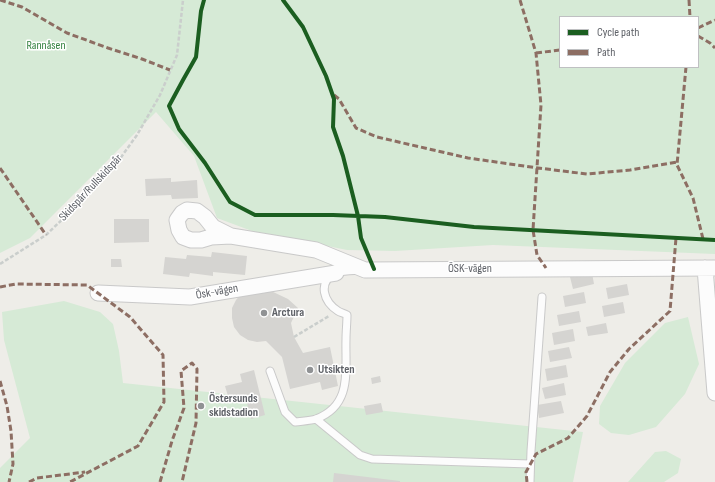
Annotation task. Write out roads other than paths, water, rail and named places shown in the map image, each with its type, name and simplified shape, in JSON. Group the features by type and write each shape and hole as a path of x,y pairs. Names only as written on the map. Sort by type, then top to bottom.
{"street":[{"name":"ÖSK-vägen","path":"231,236 316,250 365,270 710,268"},
{"path":"710,268 715,393"},
{"name":"Ösk-vägen","path":"98,293 190,297 336,273"}],"lane":[{"path":"270,371 285,412 294,422 316,419 329,412 340,400 345,388 347,314 338,311 330,303 324,295 324,286 327,279 336,273 365,270"},
{"path":"530,482 542,297"},
{"path":"316,419 360,455 372,459 530,464"}],"place":[{"name":"Arctura","path":"264,313"},
{"name":"Utsikten","path":"310,370"},
{"name":"Östersunds skidstadion","path":"201,406"}],"park label":[{"name":"Rannåsen","path":"46,46"}]}
